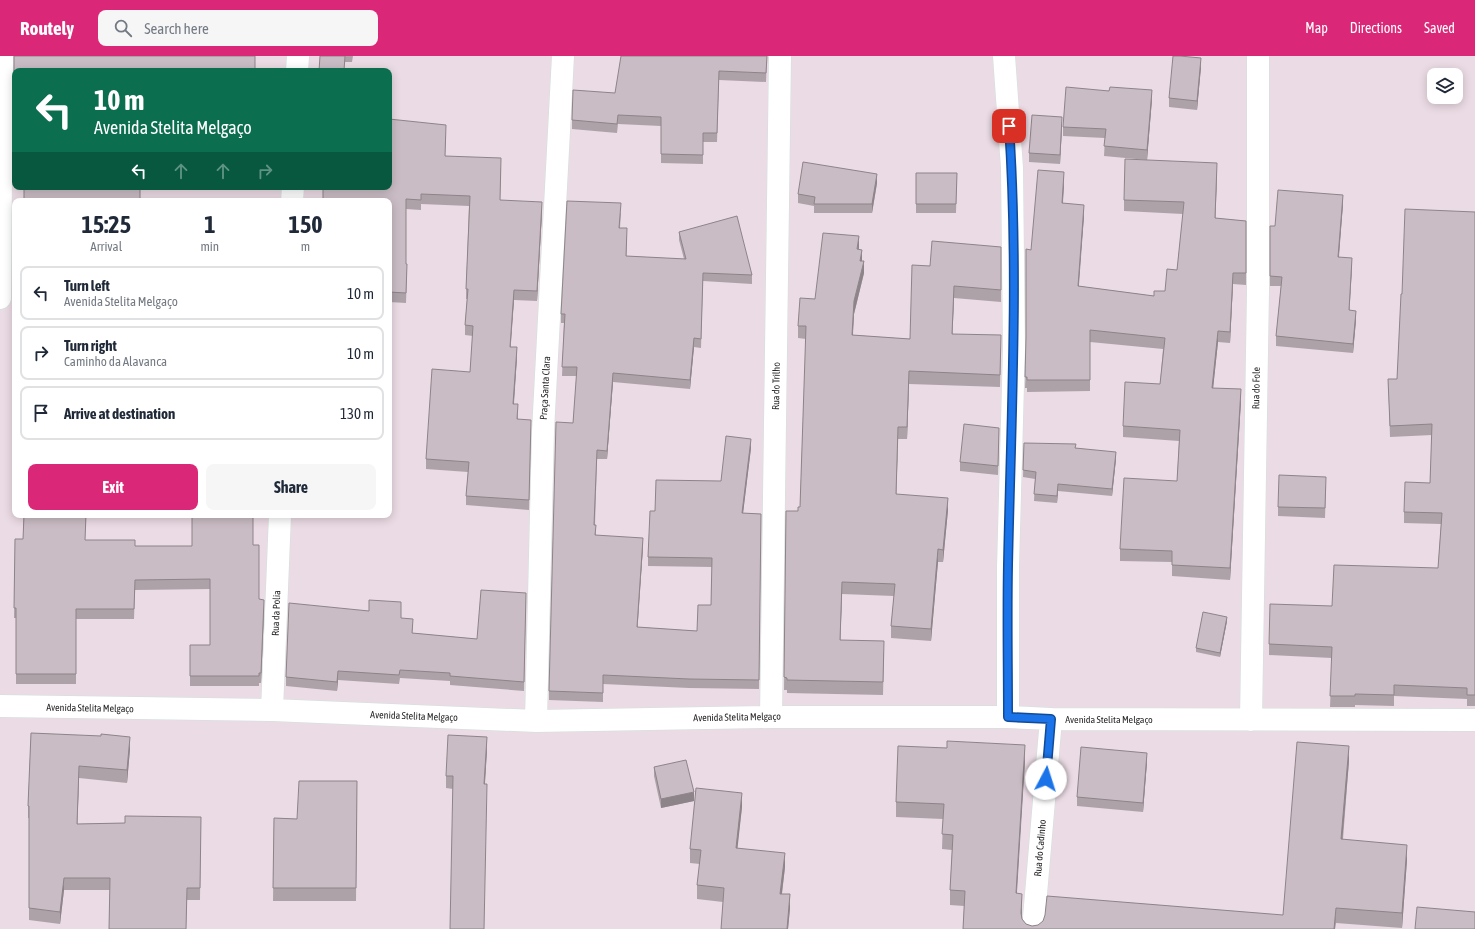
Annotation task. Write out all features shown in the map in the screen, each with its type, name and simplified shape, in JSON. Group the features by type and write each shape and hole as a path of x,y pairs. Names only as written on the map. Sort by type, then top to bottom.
{"street":[{"path":"0,298 2,56"},
{"path":"297,68 298,56"},
{"name":"Praça Santa Clara","path":"536,721 543,431 563,56"},
{"name":"Rua do Trilho","path":"771,716 780,56"},
{"path":"1004,56 1012,168 1014,348 1008,567 1008,717"},
{"name":"Rua do Fole","path":"1251,720 1258,290 1258,56"},
{"name":"Rua da Polia","path":"272,710 280,518"},
{"name":"Avenida Stelita Melgaço","path":"0,706 272,710 536,721 771,716 1008,717 1051,719 1475,720"},
{"name":"Rua do Cadinho","path":"1033,929 1051,719"}],"building":[{"path":"14,56 255,56 255,68 14,68"},
{"path":"320,56 345,56 344,68 319,68"},
{"path":"621,56 767,56 766,73 719,71 717,133 703,133 703,155 661,154 661,117 618,115 617,124 572,120 573,90 615,93"},
{"path":"1173,56 1201,58 1197,101 1169,98"},
{"path":"1066,87 1109,91 1110,87 1152,90 1147,150 1104,146 1106,129 1063,127"},
{"path":"1032,115 1062,117 1060,155 1029,153"},
{"path":"392,119 446,125 445,156 501,158 500,200 542,202 537,291 514,290 510,347 517,347 513,404 518,404 517,419 531,420 529,500 466,496 469,462 426,459 432,369 470,372 473,326 465,325 468,289 466,289 470,196 421,194 421,200 406,199 406,293 392,292 392,198 323,198 323,190 392,190"},
{"path":"1125,159 1217,163 1215,218 1246,221 1246,273 1233,273 1230,332 1218,331 1212,388 1241,389 1230,568 1172,565 1172,551 1120,549 1124,478 1177,481 1180,430 1123,426 1125,382 1160,384 1165,338 1090,330 1090,380 1027,380 1027,377 1025,377 1026,249 1031,250 1038,170 1064,172 1062,203 1084,205 1078,286 1154,296 1154,291 1165,291 1167,269 1177,270 1184,202 1124,200"},
{"path":"803,162 877,174 872,204 814,204 815,197 798,194"},
{"path":"916,173 957,173 956,204 916,204"},
{"path":"24,190 140,190 140,198 24,198"},
{"path":"1278,190 1343,195 1338,257 1352,258 1349,310 1356,311 1353,344 1276,336 1282,277 1270,276 1270,226 1275,226"},
{"path":"567,201 621,203 619,228 627,228 626,256 686,259 679,232 737,216 752,275 703,273 701,339 694,338 690,380 613,373 607,451 597,450 594,525 596,525 595,535 643,538 637,627 697,631 698,605 711,605 712,558 648,557 650,511 655,511 656,480 721,481 726,436 751,439 742,513 761,514 759,680 689,679 603,675 603,693 549,691 556,422 573,423 577,367 562,367 565,314 561,314"},
{"path":"1405,209 1475,212 1475,695 1467,695 1467,688 1394,685 1394,695 1355,694 1355,696 1330,696 1332,647 1269,644 1270,604 1332,606 1334,565 1438,568 1442,513 1404,512 1405,482 1430,483 1432,424 1390,426 1388,379 1397,379"},
{"path":"823,233 859,236 857,249 862,250 860,261 864,261 854,301 852,335 910,339 912,265 930,266 932,241 1001,247 1001,290 954,286 952,334 1001,335 1000,375 909,371 907,427 898,427 896,494 948,498 943,550 938,549 931,629 891,626 895,584 842,582 840,640 884,641 883,682 787,680 787,678 784,677 786,511 798,511 798,507 800,507 806,326 798,326 800,298 815,299"},
{"path":"964,424 999,428 998,466 960,462"},
{"path":"1024,443 1076,444 1075,448 1116,452 1112,489 1058,484 1057,496 1034,494 1036,472 1023,470"},
{"path":"1279,475 1326,477 1325,508 1278,507"},
{"path":"24,518 86,518 85,540 135,540 135,546 192,546 192,518 253,518 253,545 259,545 259,599 264,600 261,673 259,673 259,676 190,676 190,645 210,645 210,579 135,580 134,609 76,609 76,674 16,674 16,608 14,608 15,539 23,539"},
{"path":"481,590 526,593 524,682 450,676 450,673 400,670 399,675 338,671 337,682 286,677 289,603 369,611 369,600 401,602 401,618 413,619 412,633 477,639"},
{"path":"1203,612 1227,617 1220,653 1196,648"},
{"path":"31,733 101,736 101,734 130,737 127,770 79,766 77,824 125,823 125,816 201,817 200,888 187,888 186,929 109,929 110,878 64,878 60,912 29,908 28,806"},
{"path":"448,735 487,737 484,784 487,784 484,929 450,929 453,776 446,776"},
{"path":"947,741 1025,745 1016,893 1022,894 1021,913 1022,919 1026,924 1032,926 1038,925 1043,921 1047,896 1283,915 1297,742 1349,746 1341,839 1407,845 1402,913 1336,908 1334,929 963,929 965,891 950,890 953,835 942,834 944,804 896,802 898,746 947,748"},
{"path":"1081,747 1147,753 1143,803 1077,797"},
{"path":"686,760 694,792 661,799 654,767"},
{"path":"299,781 357,781 356,888 273,888 274,818 297,819"},
{"path":"696,788 742,793 736,848 785,853 780,894 790,894 787,929 721,929 724,888 697,885 701,850 690,849"},
{"path":"1417,907 1475,912 1475,929 1415,929"}],"route":[{"path":"1009,126 1012,168 1014,348 1008,567 1008,717 1051,719 1046,779"}]}
